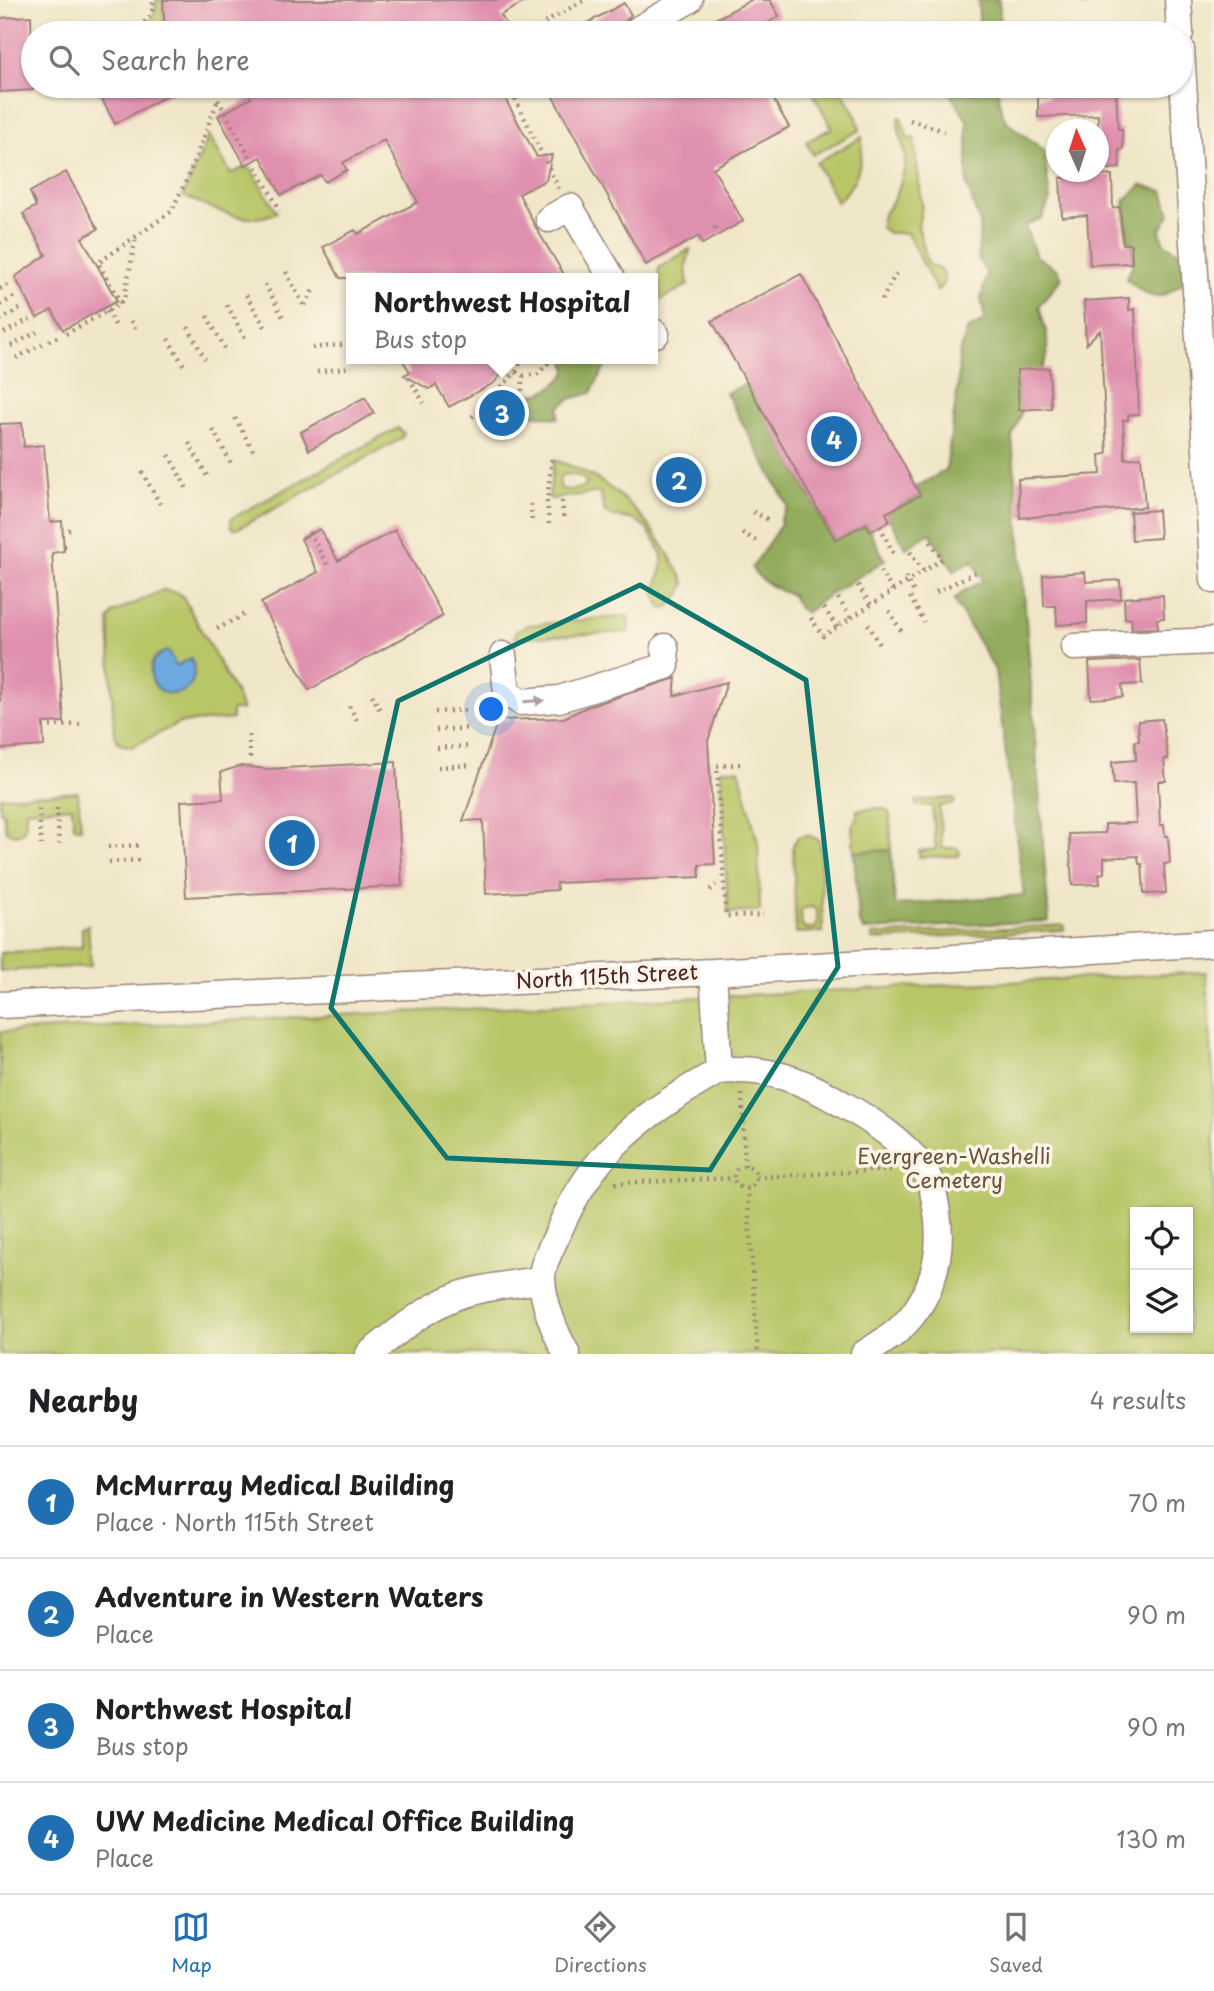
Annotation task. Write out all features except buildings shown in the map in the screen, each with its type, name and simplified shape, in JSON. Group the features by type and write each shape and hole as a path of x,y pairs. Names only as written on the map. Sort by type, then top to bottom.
{"street":[{"path":"653,21 689,0"},
{"path":"1178,0 1179,21"},
{"path":"1187,98 1203,243 1214,580"},
{"path":"549,219 570,207 609,273"},
{"path":"1074,647 1214,641"},
{"path":"503,655 507,693 521,702 559,699 666,666 666,647"},
{"name":"North 115th Street","path":"0,1005 713,972 1214,943"},
{"path":"713,972 730,1069"},
{"path":"567,1354 542,1280 545,1262 582,1184 611,1146 639,1121 667,1100 730,1069 765,1070 826,1094 859,1113 901,1145 924,1168 938,1216 938,1253 932,1280 908,1320 895,1333 864,1354"},
{"path":"369,1354 426,1312 464,1294 542,1280"}],"path":[{"path":"147,21 152,16 153,0"},
{"path":"548,21 584,0"},
{"path":"515,98 554,181"},
{"path":"136,237 121,303 98,263 171,212 189,175 218,100 280,210"},
{"path":"910,120 944,131"},
{"path":"882,300 897,271"},
{"path":"286,272 304,306 314,288"},
{"path":"0,289 10,284"},
{"path":"265,284 284,317"},
{"path":"0,305 17,295"},
{"path":"246,295 265,327"},
{"path":"16,358 118,305"},
{"path":"227,305 244,338"},
{"path":"0,320 23,307"},
{"path":"107,311 117,328"},
{"path":"207,316 225,348"},
{"path":"4,333 30,320"},
{"path":"131,321 136,331"},
{"path":"188,327 205,359"},
{"path":"11,346 37,331"},
{"path":"169,339 186,369"},
{"path":"312,348 346,344"},
{"path":"472,417 516,372 520,364"},
{"path":"516,372 523,376 538,374 547,364"},
{"path":"317,372 352,367"},
{"path":"520,418 523,376"},
{"path":"409,378 424,403"},
{"path":"235,418 254,452"},
{"path":"213,430 232,465"},
{"path":"189,443 208,478"},
{"path":"169,455 187,489"},
{"path":"549,524 547,502 552,457"},
{"path":"142,472 160,504"},
{"path":"562,500 564,522"},
{"path":"531,504 533,525"},
{"path":"753,512 771,521"},
{"path":"880,526 894,555"},
{"path":"309,532 328,566"},
{"path":"742,533 759,542"},
{"path":"811,618 823,636 893,591 906,579 942,559 929,539"},
{"path":"910,552 923,571"},
{"path":"880,571 893,591"},
{"path":"936,592 978,571"},
{"path":"906,579 924,622"},
{"path":"858,585 871,605"},
{"path":"838,598 851,618"},
{"path":"824,608 837,627"},
{"path":"889,611 903,634"},
{"path":"217,629 245,614"},
{"path":"868,624 881,646"},
{"path":"372,695 381,712"},
{"path":"349,706 359,724"},
{"path":"435,712 470,710"},
{"path":"43,727 80,724"},
{"path":"436,730 470,728"},
{"path":"249,735 250,758"},
{"path":"437,748 472,746"},
{"path":"740,764 717,766 726,916 763,915"},
{"path":"438,767 473,765"},
{"path":"57,808 59,844"},
{"path":"39,809 41,845"},
{"path":"108,847 141,845"},
{"path":"109,862 142,860"},
{"path":"710,890 716,886"},
{"path":"730,1069 745,1167"},
{"path":"745,1167 754,1171 756,1177 754,1184 747,1188 737,1185 734,1178 736,1171 745,1167"},
{"path":"756,1177 924,1168"},
{"path":"582,1184 734,1178"},
{"path":"747,1188 758,1354"}],"highlighted area":[{"path":"640,585 806,680 838,967 710,1170 447,1158 331,1008 398,701"}],"green space":[{"path":"156,0 163,0 164,21 150,21"},
{"path":"978,0 999,0 1001,21 979,21"},
{"path":"816,98 846,98 857,118 860,130 813,155 806,142 832,128"},
{"path":"953,98 999,98 1002,111 1011,126 1044,151 1050,200 1042,218 1025,226 1036,256 1058,270 1062,278 1039,306 1047,341 1045,361 1041,370 1022,388 1021,414 1012,437 1049,921 864,930 859,922 854,852 891,850 895,905 1024,895 995,670 954,600 983,581 973,561 954,571 930,533 906,548 886,513 920,495 916,487 946,470 958,386 959,355 967,330 985,320 981,298 987,274 978,259 980,224 967,185 967,120"},
{"path":"899,117 908,139 914,138 922,206 918,226 928,264 944,272 944,283 937,291 907,233 888,233 881,227 883,215 898,190 905,165"},
{"path":"209,135 231,174 245,167 251,169 277,212 253,218 241,217 217,211 183,196"},
{"path":"862,137 861,156 854,181 837,202 816,163"},
{"path":"1141,185 1163,191 1170,214 1160,231 1164,243 1185,256 1183,283 1160,296 1148,295 1126,279 1133,265 1133,244 1127,240 1124,201"},
{"path":"690,249 686,267 688,285 658,301 660,267"},
{"path":"566,364 606,364 591,393 570,399 559,407 558,418 523,413 523,396 543,392 567,372"},
{"path":"748,383 834,540 866,524 885,560 806,613 799,608 792,595 764,581 752,568 781,524 780,520 788,506 726,393"},
{"path":"398,428 404,434 401,439 239,528 234,529 231,526 231,519 236,516"},
{"path":"554,460 577,468 616,492 661,542 685,583 677,599 662,609 655,594 662,566 661,553 642,524 605,513 600,492 551,499 549,497","holes":["561,476 579,476 587,482 585,487 561,489"]},
{"path":"163,590 178,593 183,597 242,710 232,710 232,719 179,723 132,747 120,744 114,735 109,620 113,613"},
{"path":"628,616 629,632 514,638 516,631 529,625"},
{"path":"721,769 739,769 758,843 760,911 728,913"},
{"path":"78,792 81,828 74,827 72,807 26,810 22,833 13,834 6,831 3,812 0,812 0,797"},
{"path":"955,800 953,804 939,806 942,848 957,848 959,856 919,857 919,851 936,849 932,806 916,805 916,801"},
{"path":"857,810 887,810 890,814 891,850 854,852 852,826 857,820"},
{"path":"808,835 819,840 823,932 796,933 793,845 798,837","holes":["812,907 817,910 817,925 815,928 805,929 802,926 801,911"]},
{"path":"88,925 91,966 0,971 0,953 82,947 82,928"},
{"path":"1064,925 1064,930 872,940 872,935"},
{"name":"Evergreen-Washelli Cemetery","path":"1206,972 1214,1089 1214,1354 0,1354 0,1032"}],"water":[{"path":"168,651 176,666 191,658 194,672 192,683 176,694 158,689 153,681 151,669 154,659"}],"place":[{"name":"Northwest Hospital","path":"502,413"},
{"name":"UW Medicine Medical Office Building","path":"834,439"},
{"name":"Adventure in Western Waters","path":"679,480"},
{"name":"McMurray Medical Building","path":"292,843"}]}
